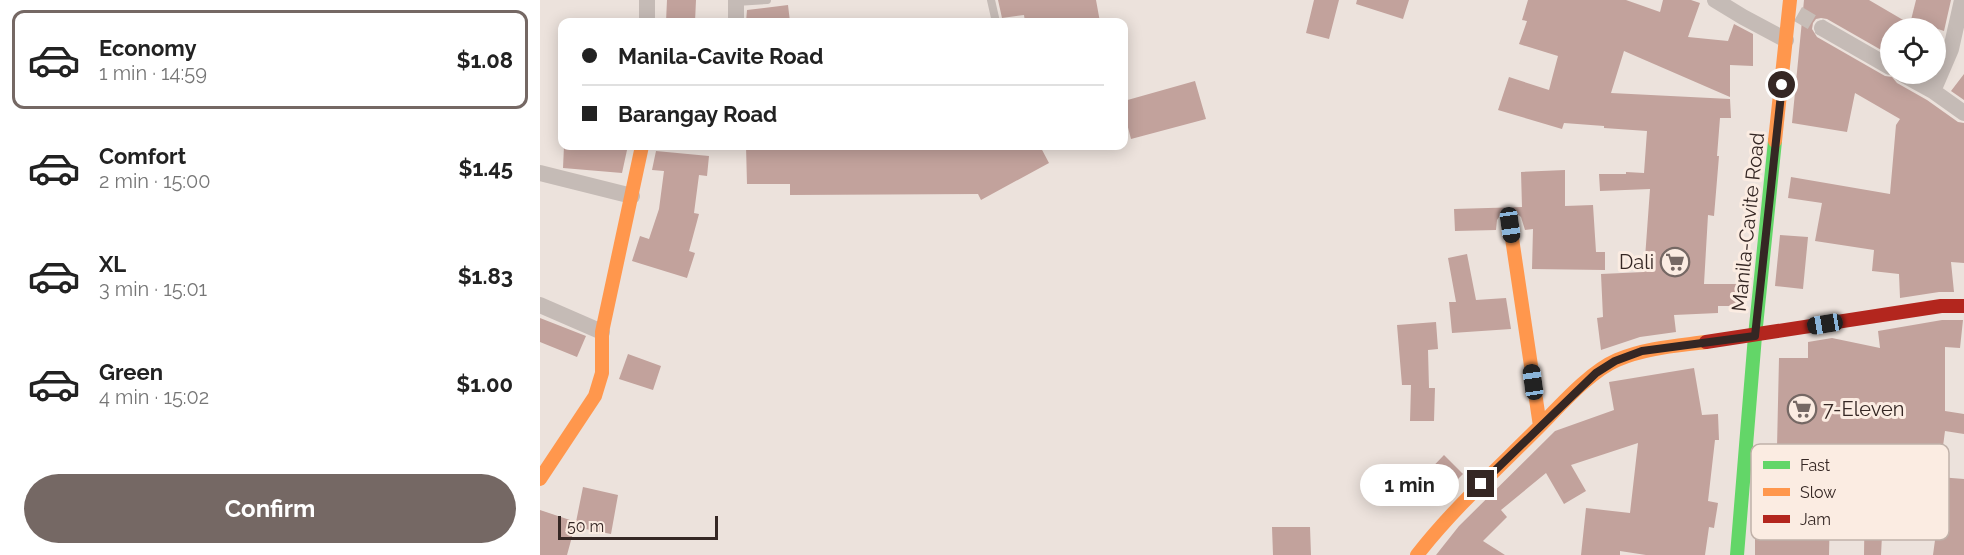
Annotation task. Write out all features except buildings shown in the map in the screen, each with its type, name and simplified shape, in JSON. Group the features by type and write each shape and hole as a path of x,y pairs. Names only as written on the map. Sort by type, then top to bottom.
{"street":[{"path":"646,18 647,0"},
{"path":"1715,0 1786,40"},
{"path":"1933,91 1951,49 1962,0"},
{"path":"736,1 736,18"},
{"name":"Manila-Cavite Road","path":"1737,555 1755,336 1786,40 1792,7"},
{"path":"1822,28 1880,61"},
{"path":"1920,84 1964,113"},
{"path":"540,478 595,396 602,373 602,332 641,150"},
{"path":"540,173 632,196"},
{"path":"1510,225 1540,426"},
{"path":"540,305 602,332"},
{"path":"1418,555 1441,524 1540,426 1596,373 1615,361 1642,351 1755,336 1941,306 1964,306"}],"lane":[{"path":"736,1 767,0"},
{"path":"991,0 995,18"}],"tunnel":[{"path":"1798,14 1822,28"}],"traffic: fast":[{"path":"1737,555 1755,336 1775,141"}],"traffic: slow":[{"path":"1775,141 1790,0"},
{"path":"540,479 595,396 602,373 602,332 641,150"},
{"path":"1510,225 1540,426"},
{"path":"1417,555 1475,490 1596,373 1617,360 1638,353 1706,342"}],"traffic: jam":[{"path":"1706,342 1941,306 1964,306"}],"place":[{"name":"Dali","path":"1675,262"},
{"name":"7-Eleven","path":"1802,409"}],"route":[{"path":"1481,484 1596,373 1615,361 1642,351 1755,336 1782,85"}]}
